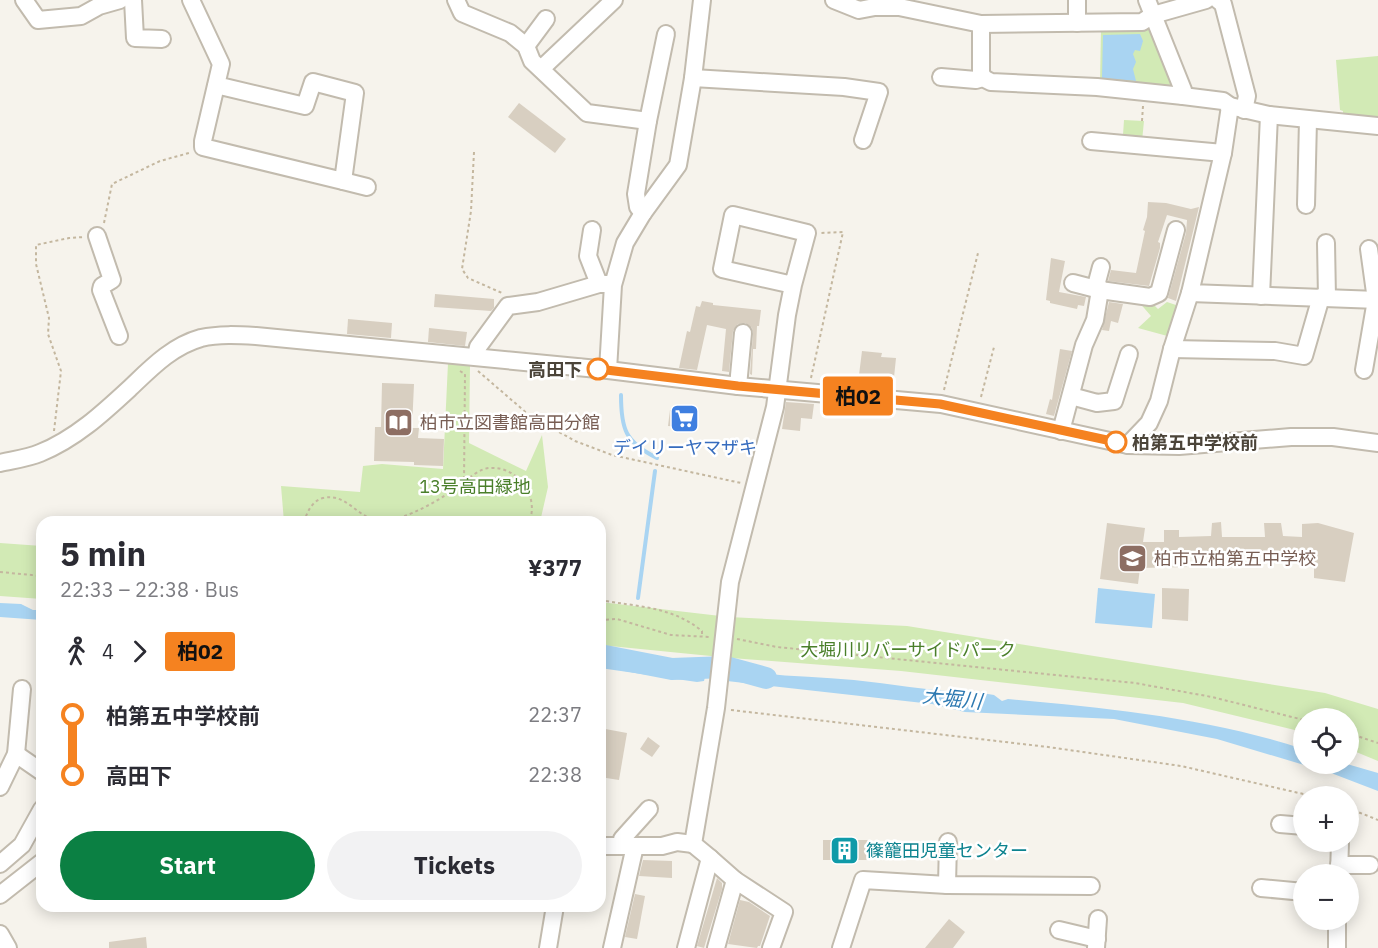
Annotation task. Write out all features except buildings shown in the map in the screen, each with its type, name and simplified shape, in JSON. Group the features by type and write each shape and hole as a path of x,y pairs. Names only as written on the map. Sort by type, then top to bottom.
{"street":[{"path":"24,0 38,20 81,16 94,3 120,0"},
{"path":"133,0 135,38 162,39"},
{"path":"191,0 221,64 203,147 368,187"},
{"path":"456,0 462,13 510,33 526,46 532,61 587,113 648,122"},
{"path":"541,69 614,0"},
{"path":"608,370 606,284 625,243 643,213 678,165 693,78 702,0"},
{"path":"834,0 859,10 875,7 899,8 981,24 1142,22 1150,7"},
{"path":"1077,0 1077,23"},
{"path":"1150,7 1206,0"},
{"path":"1128,445 1149,423 1159,401 1172,349 1190,293 1223,153 1237,108 1247,96 1223,4 1218,0"},
{"path":"1150,7 1183,90 1183,96"},
{"path":"526,46 546,18"},
{"path":"981,24 983,78"},
{"path":"643,213 638,207 636,194 666,34"},
{"path":"941,77 976,80 983,78 991,82 1097,87 1183,96 1223,101 1237,108 1269,115 1378,126"},
{"path":"693,78 844,87 879,92 863,140"},
{"path":"216,85 305,106 313,82 355,93 343,181"},
{"path":"1261,296 1269,115"},
{"path":"1306,205 1308,120"},
{"path":"1091,141 1223,153"},
{"path":"693,844 716,708 730,582 778,390 793,285 807,233 733,215 722,269 793,285"},
{"path":"592,230 588,256 606,284"},
{"path":"1073,283 1100,290 1150,297 1159,293 1176,230"},
{"path":"97,236 112,280 102,286 101,290 119,336"},
{"path":"1172,349 1275,351 1304,356 1324,297 1326,243"},
{"path":"1364,370 1377,300 1369,249"},
{"path":"1061,431 1084,345 1095,320 1100,290 1097,282 1101,267"},
{"path":"472,356 508,306 538,302 606,284"},
{"path":"1190,293 1377,300"},
{"path":"738,386 743,333"},
{"path":"0,463 39,454 58,444 84,428 159,360 174,350 200,339 225,334 472,356 738,386 940,404 1128,445 1179,446 1291,437 1333,437 1378,442"},
{"path":"1071,396 1097,403 1114,401 1129,354"},
{"path":"0,787 15,754 22,688"},
{"path":"15,754 36,768"},
{"path":"612,948 628,846 622,839 650,809"},
{"path":"0,864 22,845 36,820"},
{"path":"1280,824 1293,825"},
{"path":"606,846 662,846 677,842 693,844 735,880 784,912 771,948"},
{"path":"946,885 948,842"},
{"path":"686,948 710,858"},
{"path":"1359,867 1371,865"},
{"path":"0,895 36,867"},
{"path":"841,948 863,879 946,885 1091,886"},
{"path":"716,948 735,880"},
{"path":"1261,888 1293,891"},
{"path":"548,948 554,912"},
{"path":"1059,930 1096,944 1098,919"},
{"path":"1336,948 1337,930"},
{"path":"0,934 8,948"}],"path":[{"path":"58,444 54,440 54,422 61,372 48,334 49,318 36,264 36,245 102,234 112,184 160,161 197,151 203,147"},
{"path":"474,152 471,211 462,268 468,278 501,293 508,306"},
{"path":"807,233 843,232 808,393"},
{"path":"940,404 978,253"},
{"path":"978,412 994,346"},
{"path":"472,356 469,363 529,415 575,441 612,455 753,486"},
{"path":"458,370 465,374 464,482"},
{"path":"401,516 453,491 478,471 489,468 506,470 523,481 529,494 531,516"},
{"path":"306,516 309,509 318,500 331,496 347,502 367,516"},
{"path":"0,572 36,575"},
{"path":"606,601 643,605 663,610 691,622 702,631 702,637"},
{"path":"606,620 617,620 671,635 740,639 777,647 1135,683 1212,697 1293,717"},
{"path":"716,708 1159,763 1293,792"},
{"path":"1359,736 1378,742"},
{"path":"1359,812 1378,820"}],"green space":[{"path":"1152,28 1177,83 1172,89 1100,83 1101,29"},
{"path":"1378,56 1378,122 1343,118 1343,111 1340,110 1336,60"},
{"path":"1124,120 1144,121 1142,141 1134,141 1134,136 1123,135"},
{"path":"1138,301 1152,303 1158,309 1167,302 1179,306 1171,337 1138,328 1151,316"},
{"name":"13号高田緑地","path":"448,363 470,366 469,443 526,471 542,435 548,487 541,516 284,516 281,486 360,492 363,466 382,464 443,469"},
{"path":"0,543 36,546 36,599 0,596"},
{"name":"大堀川リバーサイドパーク","path":"606,603 729,617 907,626 1325,693 1378,709 1378,761 1359,753 1359,708 1293,708 1293,730 1183,703 901,671 606,646"}],"water":[{"path":"1140,34 1143,41 1140,51 1135,50 1133,54 1136,62 1133,69 1136,81 1102,78 1103,35"},
{"path":"1098,588 1155,594 1152,628 1095,623"},
{"path":"0,603 21,604 36,610 36,620 0,617"},
{"path":"606,656 707,669 704,681 697,682 606,669"},
{"path":"725,667 965,693 970,697 976,692 994,695 1002,701 1008,699 1083,706 1157,716 1231,729 1293,746 1293,762 1217,739 1114,719 965,712 932,704 727,681"},
{"path":"1359,767 1378,773 1378,791 1334,774 1359,774"}],"waterway":[{"path":"621,395 622,417 627,433 638,446 657,458"},
{"path":"638,598 655,471"},
{"name":"大堀川","path":"606,656 672,669 726,667 766,678"}],"bus line":[{"name":"柏02","path":"598,369 738,386 940,404 1116,442"}],"place":[{"name":"高田下","path":"598,369"},
{"name":"デイリーヤマザキ","path":"685,418"},
{"name":"柏市立図書館高田分館","path":"399,422"},
{"name":"柏第五中学校前","path":"1116,442"},
{"name":"柏市立柏第五中学校","path":"1133,558"},
{"name":"篠籠田児童センター","path":"845,850"}]}
